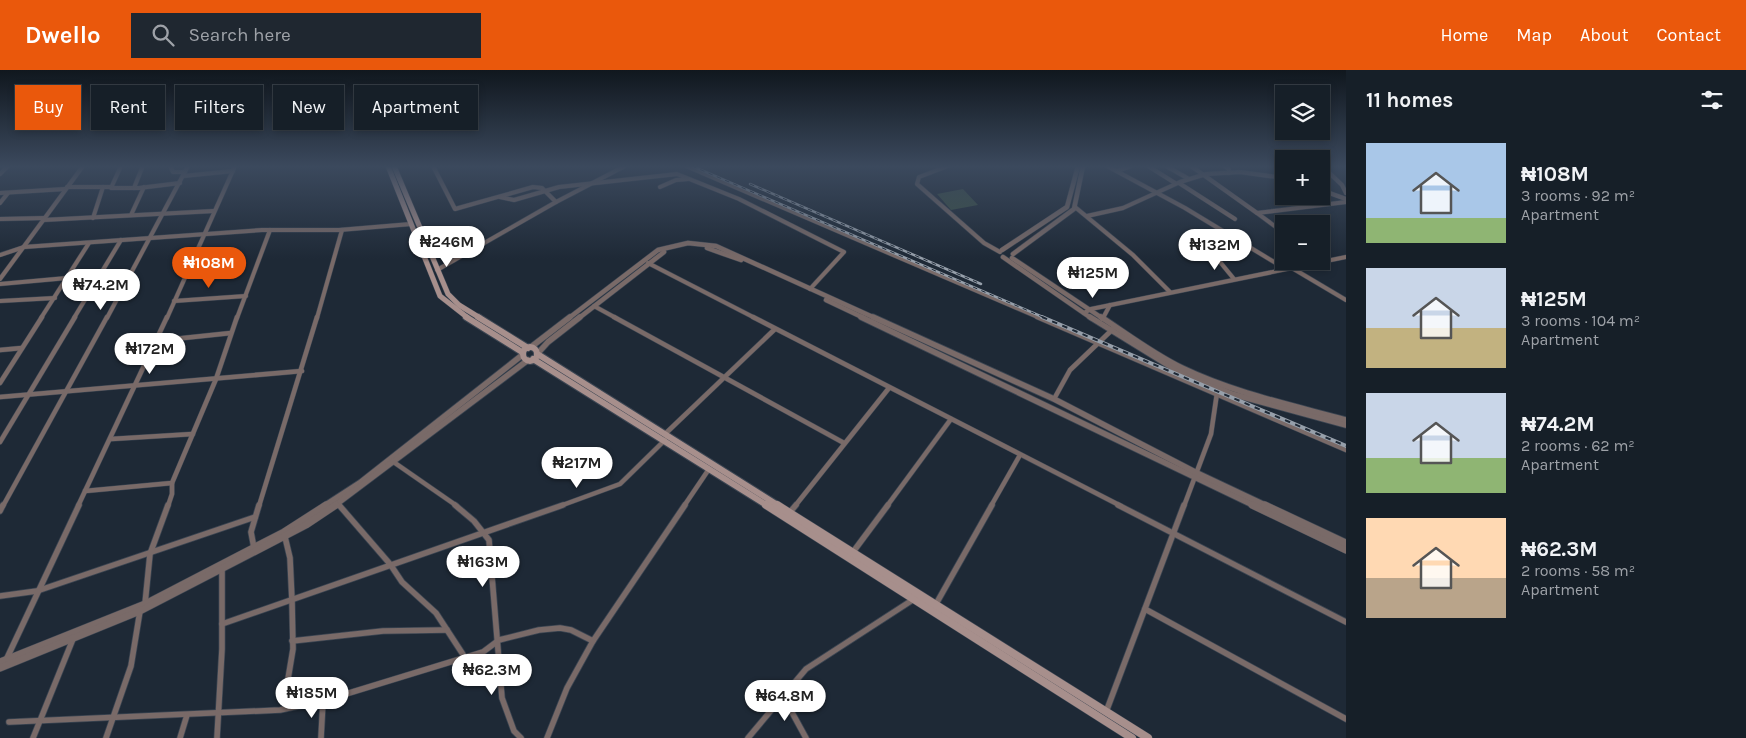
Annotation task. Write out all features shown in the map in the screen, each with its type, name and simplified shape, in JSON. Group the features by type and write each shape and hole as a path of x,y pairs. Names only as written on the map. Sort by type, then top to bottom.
{"main road":[{"path":"400,197 440,296 460,313 521,354 535,357 790,512 1148,738"},
{"path":"407,197 448,294 459,305 530,348 535,357"},
{"path":"521,354 530,348"},
{"path":"665,437 709,469 1132,738"}],"street":[{"path":"0,279 59,197"},
{"path":"93,218 100,197"},
{"path":"131,215 139,197"},
{"path":"0,511 68,392 172,197"},
{"path":"3,661 111,439 133,386 206,234 221,197"},
{"path":"449,197 455,209 500,198 514,200 524,197"},
{"path":"551,197 556,202"},
{"path":"437,270 565,197"},
{"path":"735,197 844,252 810,288"},
{"path":"756,197 1098,342 1218,389 1346,425"},
{"path":"932,197 984,243 1002,253 1110,331 1164,364 1346,450"},
{"path":"1002,253 1069,205 1071,197"},
{"path":"1013,256 1076,207 1078,197"},
{"path":"1087,216 1122,208 1144,197"},
{"path":"1164,197 1275,262"},
{"path":"1200,197 1236,219"},
{"path":"1236,197 1275,226"},
{"path":"1258,213 1346,200"},
{"path":"1076,207 1133,255 1170,292"},
{"path":"0,219 93,218 214,211"},
{"path":"0,255 24,247 270,230 342,230 411,224"},
{"path":"145,604 150,554 172,494 172,483 216,379 231,333 270,230"},
{"path":"254,548 250,532 302,372 342,230"},
{"path":"1234,279 1216,257 1206,249 1237,239"},
{"path":"0,442 121,240"},
{"path":"0,383 89,243"},
{"path":"530,348 658,250 677,245 698,243 716,246 1054,399 1196,475 1346,543"},
{"path":"0,668 140,611 285,537 338,504 395,463 535,357 548,342 665,251 684,247 708,248 738,256 1196,475 1346,550"},
{"path":"1002,253 1013,256 1172,364 1218,389 1346,420"},
{"path":"1002,253 1013,256"},
{"path":"1330,260 1346,256"},
{"path":"648,264 1346,622"},
{"path":"1084,312 1275,270"},
{"path":"1295,270 1345,299"},
{"path":"0,284 67,278"},
{"path":"174,301 246,296"},
{"path":"0,301 55,298"},
{"path":"1098,322 1104,318 1110,305"},
{"path":"594,306 844,443"},
{"path":"1054,399 1070,370 1116,327"},
{"path":"222,624 292,601 390,564 620,484 723,378 775,329"},
{"path":"155,340 231,333"},
{"path":"0,350 22,348"},
{"path":"3,661 145,604 284,532 355,486 521,354"},
{"path":"0,397 302,372"},
{"path":"790,512 889,388"},
{"path":"1106,712 1211,434 1218,389"},
{"path":"853,552 951,419"},
{"path":"111,439 193,434"},
{"path":"936,604 1020,454"},
{"path":"395,463 472,519 486,532 489,540 499,640 502,698 514,732 522,738"},
{"path":"547,738 567,688 593,641 709,469"},
{"path":"85,491 172,483"},
{"path":"338,504 390,564 402,582 436,614 464,656"},
{"path":"0,596 36,591 255,517"},
{"path":"285,537 290,558 292,601 292,641 288,679 294,706"},
{"path":"217,738 220,713 222,569"},
{"path":"748,738 806,669 914,599"},
{"path":"1145,609 1346,719"},
{"path":"106,738 131,666 140,611"},
{"path":"9,722 272,711 323,701 464,656 483,652 499,640 539,630 560,628 571,630 593,641"},
{"path":"292,641 383,630 447,630"},
{"path":"34,738 74,639"},
{"path":"783,696 806,738"},
{"path":"321,738 323,701"},
{"path":"180,738 187,715"}],"green space":[{"path":"940,197 971,197 978,205 951,210"}],"railway":[{"path":"764,197 1045,318"},
{"path":"780,197 981,284"},
{"path":"1042,317 1346,446"}]}
